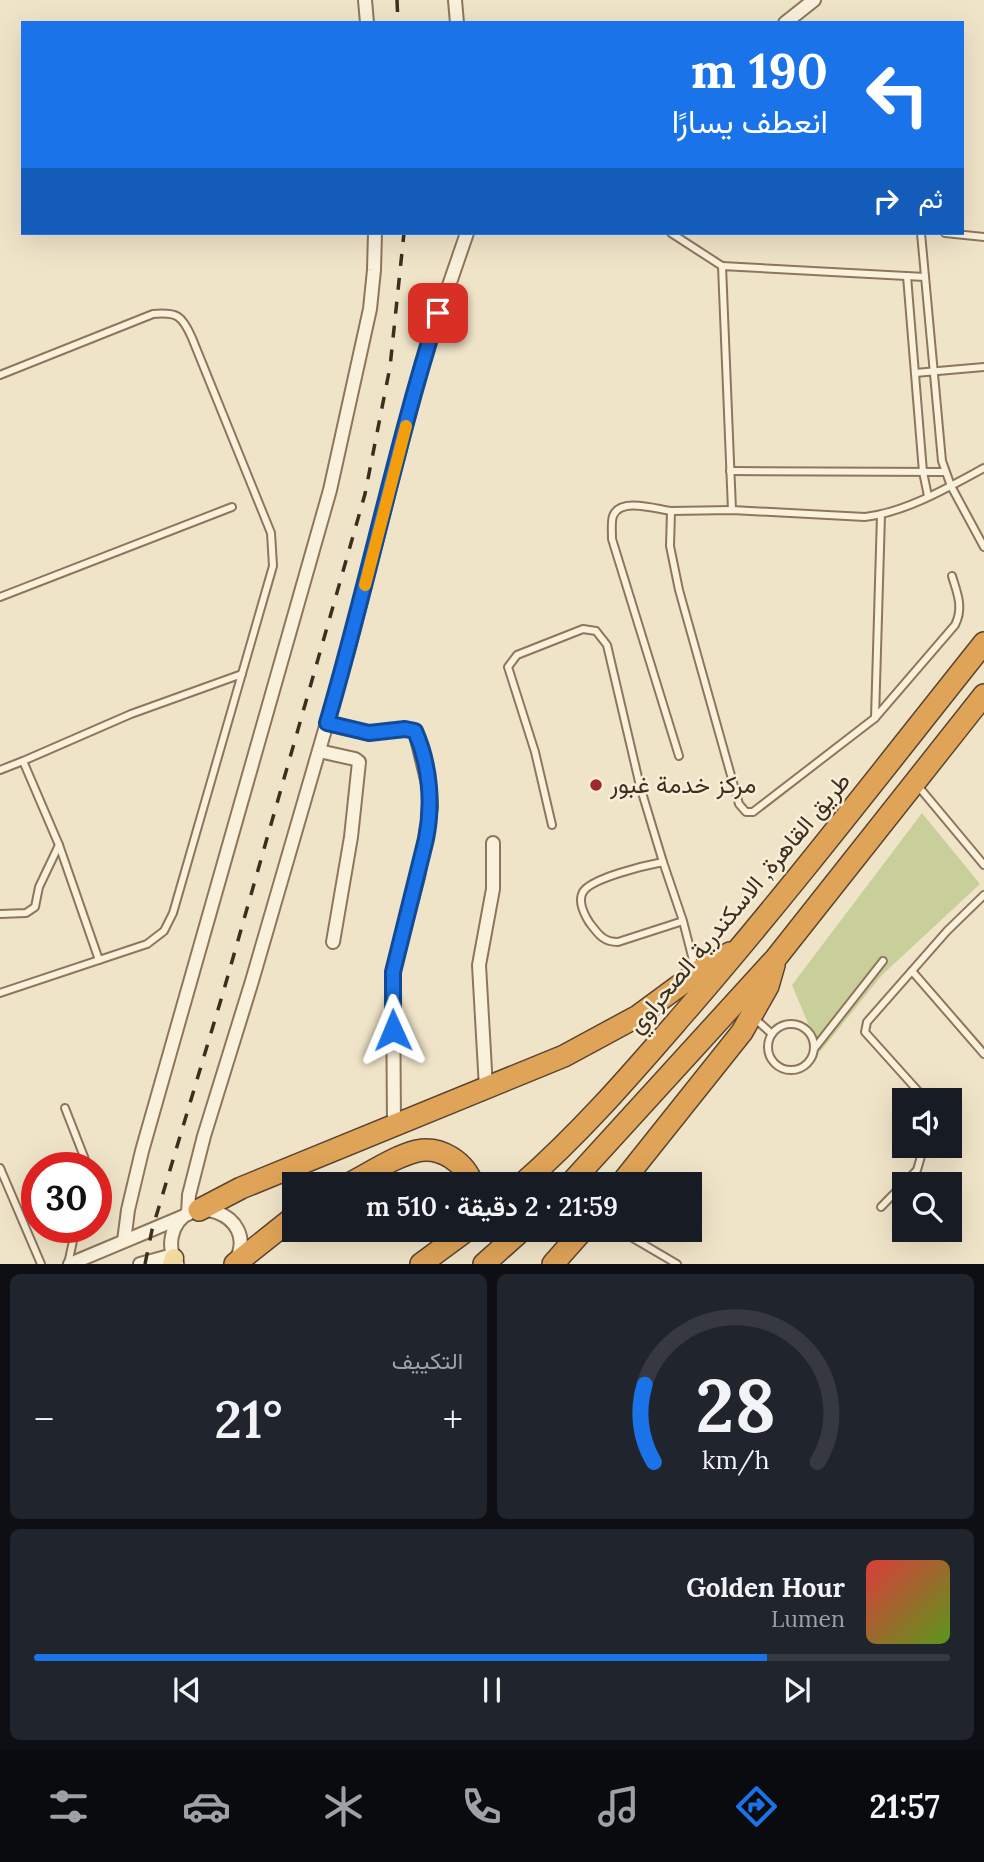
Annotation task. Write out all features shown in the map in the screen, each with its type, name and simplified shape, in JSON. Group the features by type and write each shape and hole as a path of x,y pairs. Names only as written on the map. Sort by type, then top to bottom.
{"highway":[{"name":"طريق القاهرة, الاسكندرية الصحراوي","path":"535,1172 607,1102 738,950 984,641"},
{"path":"581,1172 776,958 984,695"},
{"path":"191,1213 241,1188 601,1038 638,1016 716,960 738,950"},
{"path":"630,1172 726,1053 752,1016 768,986 776,958"},
{"path":"374,1172 418,1151 438,1151 456,1159 467,1172"},
{"path":"235,1264 282,1227"},
{"path":"421,1264 452,1242"},
{"path":"484,1264 509,1242"},
{"path":"554,1264 573,1242"}],"street":[{"path":"365,0 367,21"},
{"path":"455,0 457,21"},
{"path":"788,21 814,0"},
{"path":"124,1241 130,1200 142,1151 330,489 370,309 375,235"},
{"path":"191,1213 189,1195 204,1136 349,647 422,364 466,235"},
{"path":"327,723 369,733 405,729 415,731 430,792 427,832 393,972 394,1126"},
{"path":"319,751 359,762 351,837 333,942"},
{"path":"486,1088 479,965 493,889 493,843"},
{"path":"69,1264 191,1213 211,1209 232,1220 238,1230 241,1242 235,1264"},
{"path":"140,1264 174,1260 171,1238 179,1221 191,1213"}],"lane":[{"path":"674,235 722,266 925,277"},
{"path":"921,235 939,446 951,486 984,547"},
{"path":"964,235 984,237"},
{"path":"722,266 732,510"},
{"path":"907,276 923,472 928,495"},
{"path":"0,375 152,314 172,312 185,321 271,533 273,566 173,913 164,931 147,944 0,993"},
{"path":"915,373 984,367"},
{"path":"679,756 612,538 612,517 618,508 625,505 671,511 732,510 865,517 881,515 951,486 984,468"},
{"path":"730,471 945,472"},
{"path":"0,596 232,506"},
{"path":"671,511 670,547 679,590 739,804 746,812 753,812 875,718 955,625 960,615 960,601 952,576"},
{"path":"875,718 881,515"},
{"path":"552,825 535,752 508,667 517,655 583,629 596,631 607,645 640,786 683,921 696,973"},
{"path":"0,770 131,714 242,674"},
{"path":"23,761 59,845 99,960"},
{"path":"915,782 984,865"},
{"path":"0,914 26,913 35,907 39,887 59,845"},
{"path":"663,862 593,883 583,891 580,901 587,918 600,937 608,942 618,942 683,921"},
{"path":"915,1088 865,1032 867,1022 947,931 984,895"},
{"path":"814,1049 812,1037 804,1028 793,1024 781,1026 772,1034 768,1045 770,1057 778,1066 789,1070 801,1068 810,1060 814,1049 883,961"},
{"path":"912,971 984,1054"},
{"path":"752,1016 772,1034"},
{"path":"65,1108 82,1152"},
{"path":"881,1207 917,1170 920,1158"},
{"path":"0,1168 41,1264"},
{"path":"639,1242 677,1264"},
{"path":"69,1264 73,1243"}],"green space":[{"path":"922,813 980,884 882,975 820,1052 792,985"}],"railway":[{"path":"397,0 398,21"},
{"path":"145,1264 152,1230 223,993 365,494 390,367 404,235"}],"slow traffic":[{"path":"365,585 406,426"}],"place":[{"name":"مركز خدمة غبور","path":"596,785"}],"route":[{"path":"393,1030 393,972 426,839 430,792 415,731 405,729 369,733 327,723 422,364 438,313"}]}
